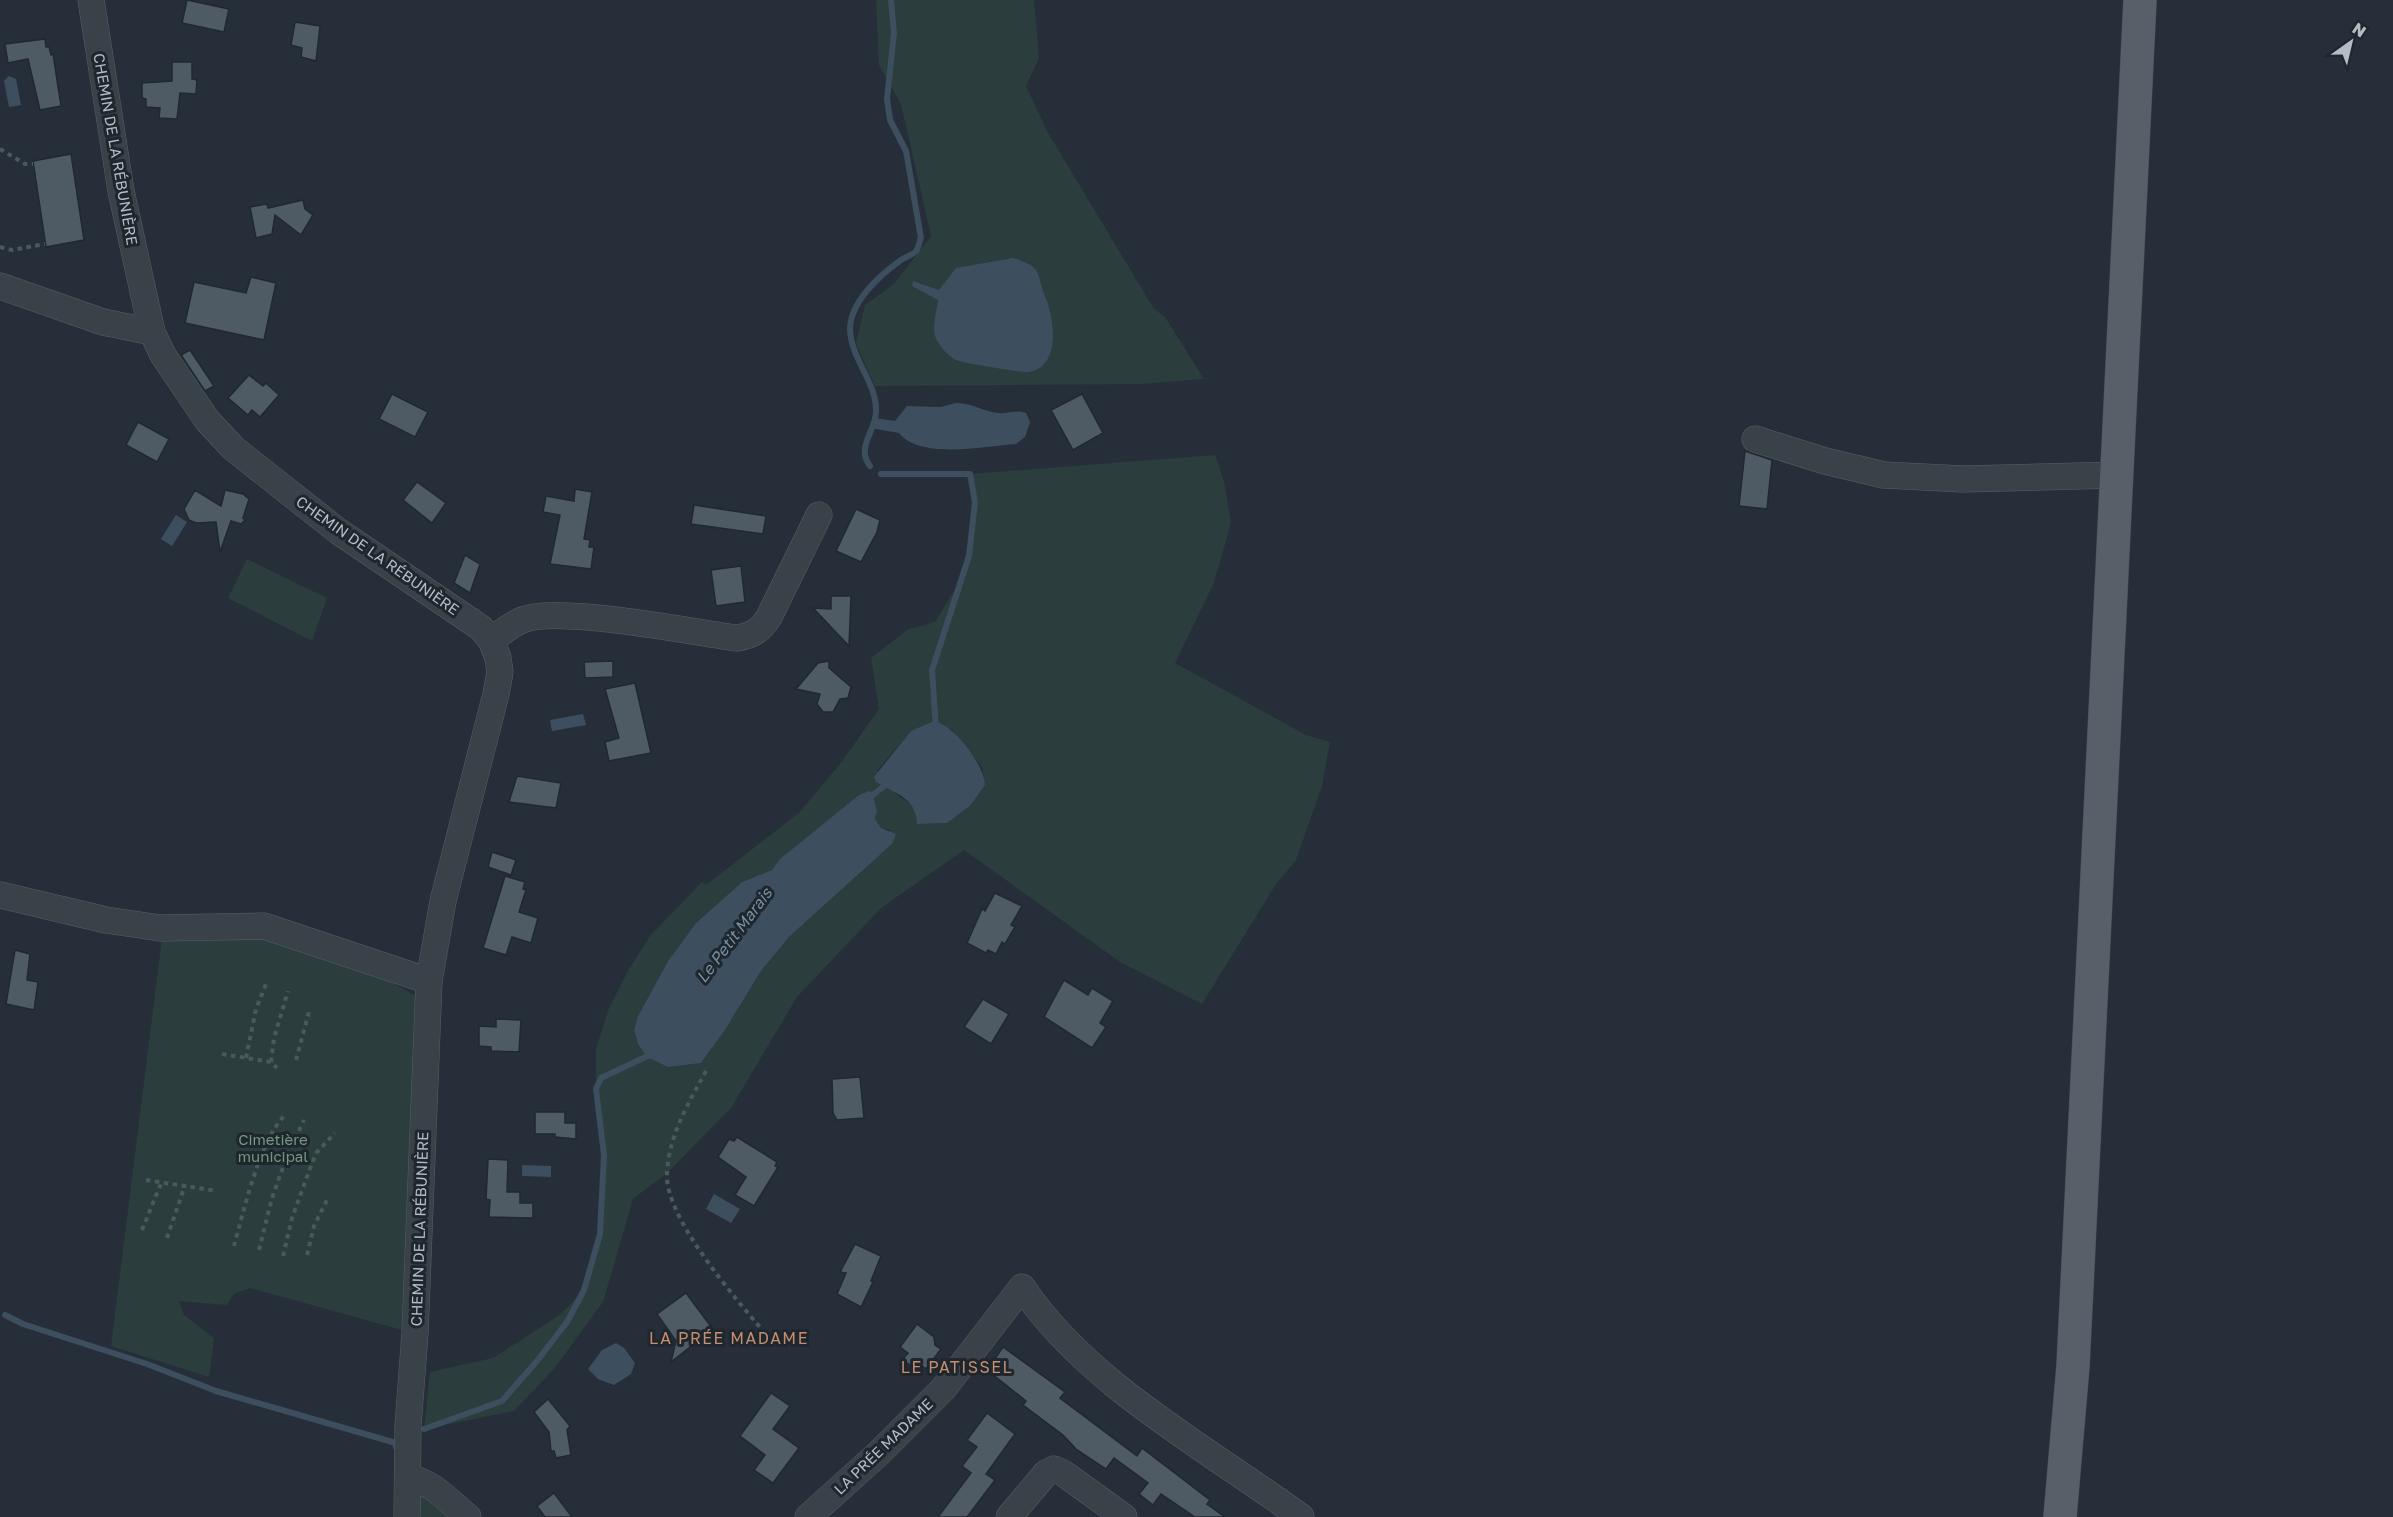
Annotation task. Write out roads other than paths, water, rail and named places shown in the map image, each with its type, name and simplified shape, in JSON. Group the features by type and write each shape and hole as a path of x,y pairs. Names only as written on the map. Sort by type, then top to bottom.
{"main road":[{"path":"2060,1517 2073,1366 2140,0"}],"street":[{"name":"CHEMIN DE LA RÉBUNIÈRE","path":"91,0 121,191 152,332 163,356 207,420 233,448 338,531 466,616 491,640 499,665 496,694 443,901 429,981 415,1333 408,1426 407,1517"},
{"path":"0,286 104,322 152,332"},
{"path":"1755,439 1845,467 1884,475 1963,479 2116,475"},
{"path":"491,640 523,620 539,616 597,619 736,638 746,636 763,626 769,617 819,515"},
{"path":"0,895 106,920 160,928 264,926 429,981"},
{"name":"LA PRÉE MADAME","path":"808,1517 874,1457 944,1388 1022,1287 1057,1332 1104,1377 1301,1517"},
{"path":"1009,1517 1046,1473 1054,1470 1063,1473 1124,1517"},
{"path":"408,1478 418,1479 429,1486 468,1517"}],"water":[{"path":"9,76 16,79 21,105 9,107 4,81"},
{"path":"1013,258 1030,265 1039,276 1053,328 1051,351 1047,361 1040,368 1029,372 993,368 956,360 944,350 935,336 934,323 938,300 912,286 913,281 939,290 956,268"},
{"path":"956,403 968,404 993,412 1026,413 1030,422 1025,437 1016,444 971,449 937,449 909,441 899,433 871,428 875,418 895,421 907,406 941,407"},
{"path":"176,515 187,522 172,546 161,539"},
{"path":"583,714 586,725 552,731 550,720"},
{"path":"934,721 959,737 967,747 979,767 985,785 970,806 947,823 917,824 916,815 909,803 876,782 874,777 911,731"},
{"path":"872,792 877,811 875,819 881,828 896,834 892,844 790,936 761,971 725,1030 701,1063 668,1067 647,1057 638,1044 634,1030 638,1016 668,961 696,923 742,882 772,870 780,859 859,795"},
{"path":"522,1165 551,1166 551,1177 522,1176"},
{"path":"714,1194 740,1209 731,1223 706,1209"},
{"path":"616,1343 624,1348 635,1363 631,1374 614,1385 598,1379 588,1369 602,1350"}],"waterway":[{"name":"Le Petit Marais","path":"870,466 865,452 875,418 875,399 851,339 852,318 855,308 868,289 893,266 915,252 921,238 906,151 890,120 887,99 894,33 891,0"},
{"name":"Le Petit Marais","path":"881,474 970,474 975,502 969,556 932,670 936,728"},
{"name":"Le Petit Marais","path":"867,800 889,782"},
{"name":"Le Petit Marais","path":"424,1429 502,1401 567,1322 584,1290 600,1234 604,1155 596,1089 601,1078 652,1054"},
{"path":"5,1315 23,1324 147,1364 216,1391 396,1443 396,1447"}],"district":[{"name":"LA PRÉE MADAME","path":"729,1338"},
{"name":"LE PATISSEL","path":"957,1367"}],"park label":[{"name":"Cimetière municipal","path":"273,1148"}]}
